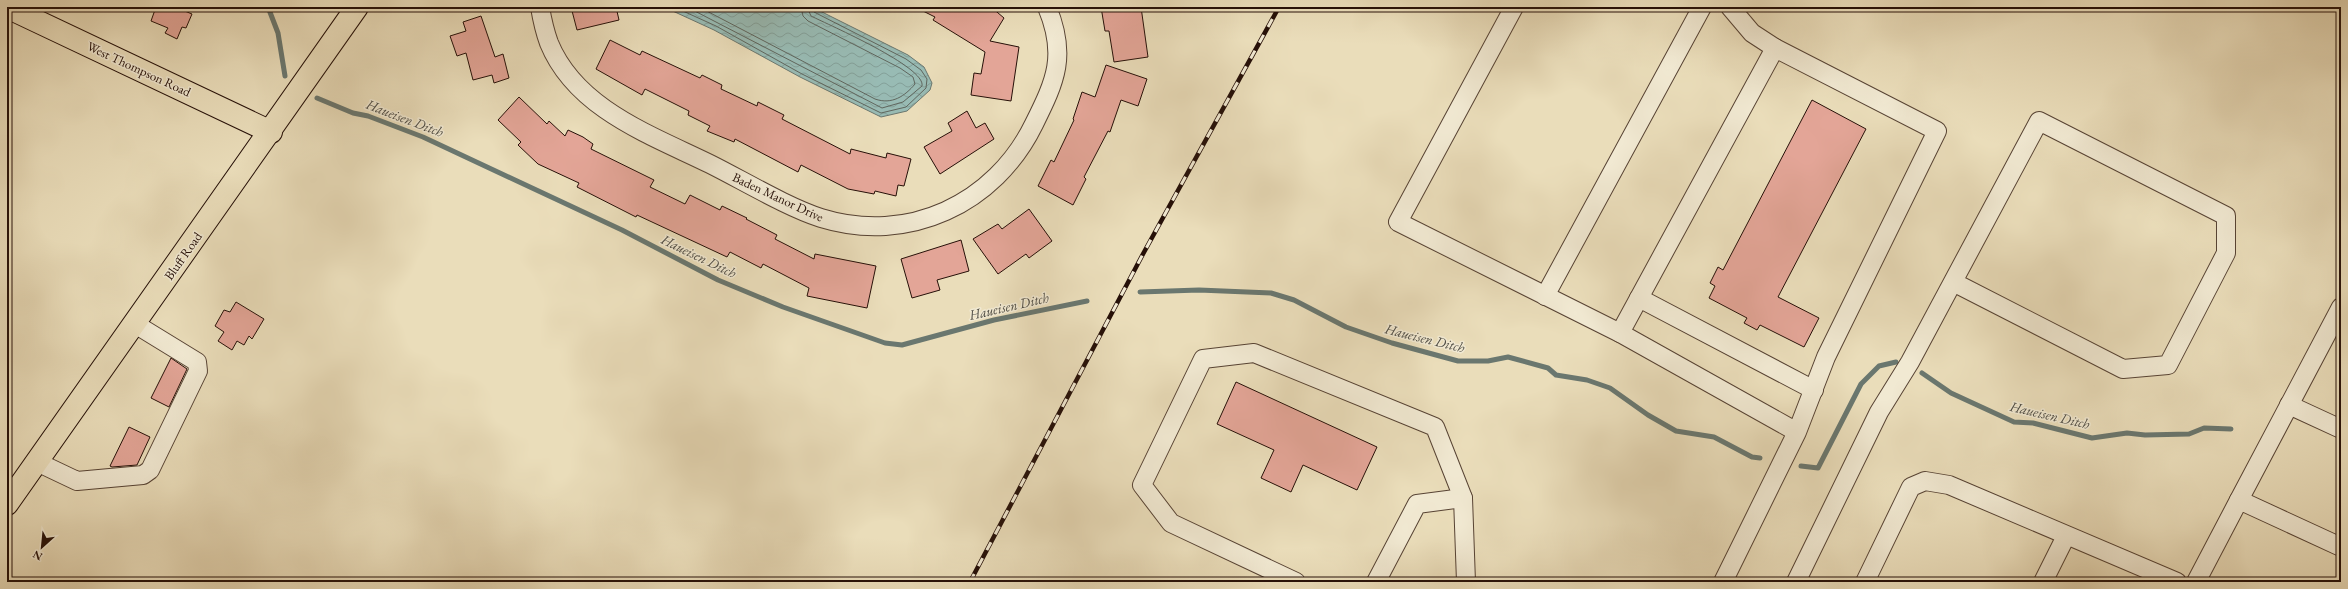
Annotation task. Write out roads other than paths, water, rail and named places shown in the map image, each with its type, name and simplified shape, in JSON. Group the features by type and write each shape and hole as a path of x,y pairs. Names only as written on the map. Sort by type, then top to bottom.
{"main road":[{"name":"West Thompson Road","path":"7,7 270,132"},
{"name":"Bluff Road","path":"7,504 357,7"}],"street":[{"name":"Baden Manor Drive","path":"540,7 549,42 555,56 576,84 611,114 804,211 838,222 873,226 911,223 944,213 987,187 1011,161 1028,136 1051,90 1056,76 1059,53 1058,37 1049,12"},
{"path":"1514,7 1398,222 1620,333 1797,432"},
{"path":"1545,296 1702,7"},
{"path":"1724,582 1797,432 1826,357 1937,131 1775,48 1752,33 1730,7"},
{"path":"1620,333 1775,48"},
{"path":"1796,582 1879,412 1910,362 2039,121 2226,216 2226,254 2168,365 2123,369 1953,282"},
{"path":"1639,298 1814,390"},
{"path":"2196,582 2341,307"},
{"path":"37,462 77,481 143,475 150,470 198,371 197,362 135,324"},
{"path":"1296,582 1171,523 1142,485 1203,359 1254,353 1435,427 1463,498 1466,582"},
{"path":"2289,405 2341,429"},
{"path":"1865,582 1911,487 1925,481 1949,485 2177,582"},
{"path":"1376,582 1417,504 1463,498"},
{"path":"2239,500 2341,547"},
{"path":"2043,582 2066,536"}],"water":[{"path":"664,7 812,7 908,55 924,67 932,83 930,90 907,111 881,117 800,77 714,30"}],"waterway":[{"name":"Haueisen Ditch","path":"268,7 278,33 285,76"},
{"name":"Haueisen Ditch","path":"317,98 353,113 368,116 423,137 622,230 718,280 783,307 885,343 902,345 994,320 1087,301"},
{"name":"Haueisen Ditch","path":"1140,292 1199,290 1271,293 1294,300 1346,327 1392,343 1458,361 1488,361 1508,357 1548,368 1556,375 1587,380 1610,388 1648,415 1676,431 1714,437 1752,457 1760,458"},
{"name":"Haueisen Ditch","path":"1801,466 1818,468 1861,384 1879,366 1896,362"},
{"name":"Haueisen Ditch","path":"1922,373 1951,393 2014,422 2033,423 2092,438 2127,433 2145,435 2189,434 2204,428 2231,429"}],"railway":[{"path":"970,582 1143,254 1279,7"}]}
